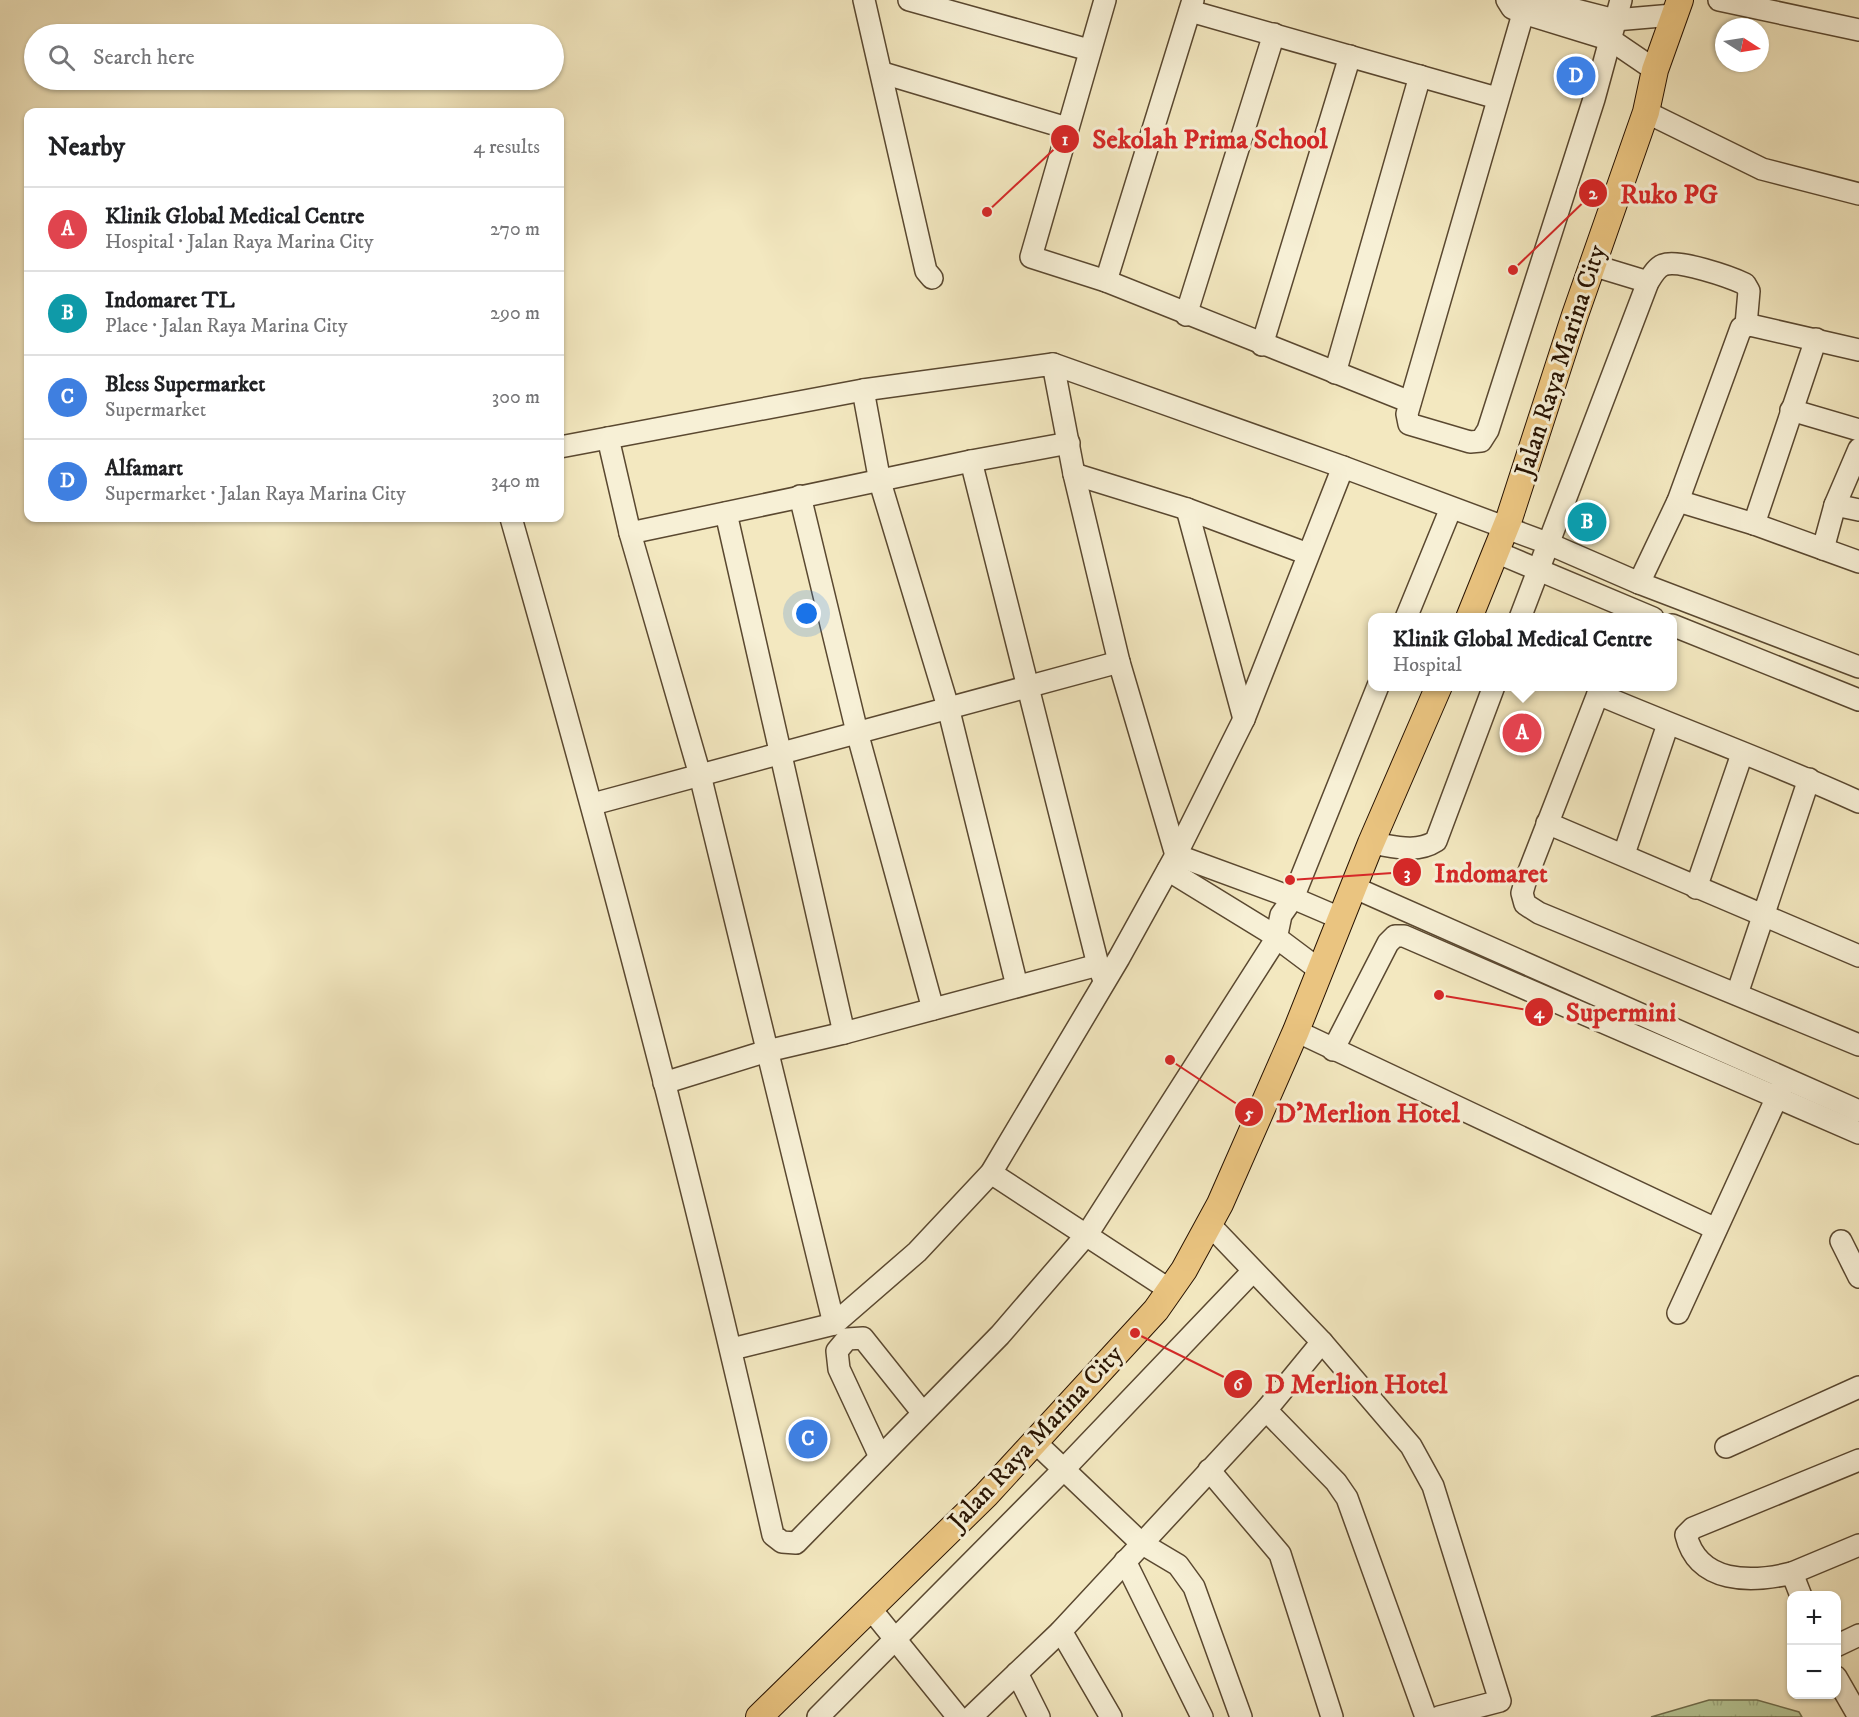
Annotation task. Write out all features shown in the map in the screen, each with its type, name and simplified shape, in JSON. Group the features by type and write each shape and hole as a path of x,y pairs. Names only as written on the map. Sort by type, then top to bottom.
{"main road":[{"name":"Jalan Raya Marina City","path":"1471,613 1501,540 1592,265 1646,112 1655,70 1677,7"},
{"name":"Jalan Raya Marina City","path":"759,1717 986,1495 1156,1310 1170,1290 1209,1224 1296,1031 1371,843 1437,691"}],"street":[{"path":"864,0 883,73 926,271 932,278"},
{"path":"909,0 1089,50"},
{"path":"1105,0 1031,257 1106,281 1186,315 1410,402"},
{"path":"1507,0 1512,8 1529,4 1616,20 1677,7"},
{"path":"1719,0 1859,30"},
{"path":"1529,4 1497,98 1407,414 1409,424 1470,442 1481,441 1488,430 1616,20"},
{"path":"1106,281 1191,6 1274,34 1497,98"},
{"path":"1616,20 1655,70"},
{"path":"1186,315 1274,34"},
{"path":"1262,345 1350,56"},
{"path":"883,73 1067,128"},
{"path":"1335,373 1420,76"},
{"path":"1646,112 1762,169 1859,194"},
{"path":"1522,613 1648,282 1656,269 1665,264 1683,265 1732,278 1745,284 1749,291 1746,325"},
{"path":"1592,265 1648,282"},
{"path":"1639,583 1678,501 1741,328 1746,325 1859,350"},
{"path":"1754,524 1816,339"},
{"path":"1044,366 1069,443 1074,474 1119,662 1172,862 1321,971"},
{"path":"564,446 863,390 1044,366 1343,467 1451,508 1501,540 1539,569 1627,613"},
{"path":"863,390 880,482 948,707 1017,986"},
{"path":"1791,410 1859,430"},
{"path":"608,438 630,533 700,775 834,1324"},
{"path":"630,533 800,496 1069,443"},
{"path":"1823,549 1835,505 1859,449"},
{"path":"971,461 1101,973"},
{"path":"732,1349 834,1324 917,1252 991,1173 1101,973 1172,862 1244,719 1343,467"},
{"path":"1074,474 1187,508 1308,554"},
{"path":"800,496 857,732 933,1009"},
{"path":"1678,501 1754,524 1859,562"},
{"path":"1835,505 1859,510"},
{"path":"1187,508 1244,719"},
{"path":"1408,613 1451,508"},
{"path":"726,513 844,1033"},
{"path":"512,522 592,804 732,1349 774,1535 782,1542 796,1543 921,1412 1000,1335 1088,1233 1276,939 1281,915 1293,898 1376,691"},
{"path":"1501,540 1547,543 1639,583 1859,667"},
{"path":"1677,627 1859,700"},
{"path":"592,804 1119,662"},
{"path":"1371,843 1413,849 1425,848 1436,841 1492,691"},
{"path":"1600,691 1522,893 1525,904 1531,909 1859,1045"},
{"path":"1602,691 1668,724 1809,779 1859,802"},
{"path":"1624,854 1668,724"},
{"path":"1696,888 1742,754"},
{"path":"1737,994 1809,779"},
{"path":"1547,823 1859,956"},
{"path":"1172,862 1293,898 1342,919"},
{"path":"1353,887 1859,1111"},
{"path":"1333,1050 1388,943 1395,936 1404,936 1859,1133"},
{"path":"664,1083 767,1051 844,1033 1017,986 1101,973"},
{"path":"1296,1031 1716,1229"},
{"path":"1678,1313 1785,1078"},
{"path":"991,1173 1088,1233 1170,1290"},
{"path":"1209,1224 1322,1342 1411,1446 1433,1486 1502,1709 1439,1717"},
{"path":"1841,1241 1859,1277"},
{"path":"818,1717 897,1641 1253,1271"},
{"path":"880,1457 839,1369 837,1352 847,1339 863,1338 921,1412"},
{"path":"971,1717 1060,1631 1266,1410 1322,1342"},
{"path":"1726,1447 1859,1387"},
{"path":"1266,1410 1336,1482 1347,1498 1426,1717"},
{"path":"1035,1442 1141,1543 1178,1565 1194,1587 1241,1717"},
{"path":"1859,1460 1693,1528 1686,1534 1690,1551 1701,1563 1725,1576 1767,1579 1792,1573 1859,1545"},
{"path":"1209,1470 1280,1554 1332,1717"},
{"path":"1125,1561 1202,1717"},
{"path":"1792,1573 1799,1591"},
{"path":"870,1608 958,1717"},
{"path":"1060,1631 1111,1717"},
{"path":"1838,1645 1859,1635"},
{"path":"1017,1672 1039,1717"},
{"path":"1841,1686 1859,1717"}],"green space":[{"path":"1709,1700 1757,1700 1799,1712 1802,1717 1651,1717"}],"place":[{"name":"Alfamart","path":"1576,76"},
{"name":"Sekolah Prima School","path":"987,212"},
{"name":"Ruko PG","path":"1513,270"},
{"name":"Indomaret TL","path":"1587,522"},
{"name":"Klinik Global Medical Centre","path":"1522,733"},
{"name":"Indomaret","path":"1290,880"},
{"name":"Supermini","path":"1439,995"},
{"name":"D'Merlion Hotel","path":"1170,1060"},
{"name":"D Merlion Hotel","path":"1135,1333"},
{"name":"Bless Supermarket","path":"808,1439"}]}
